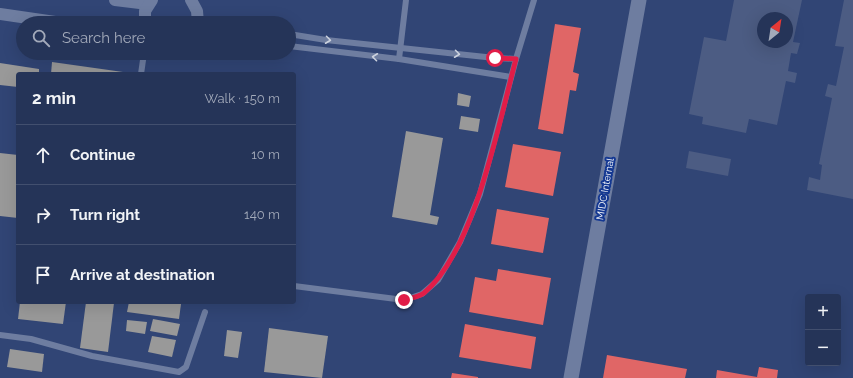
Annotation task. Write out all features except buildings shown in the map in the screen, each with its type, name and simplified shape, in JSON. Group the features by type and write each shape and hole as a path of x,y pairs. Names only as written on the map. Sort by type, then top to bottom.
{"street":[{"path":"115,0 150,2 145,11 145,16"},
{"name":"MIDC Internal","path":"571,378 639,0"},
{"path":"194,2 197,16"},
{"path":"0,14 16,16"}],"lane":[{"path":"399,59 406,0"},
{"path":"296,286 404,300 422,294 438,280 460,242 480,194 516,59 534,0"},
{"path":"296,35 326,40 516,59"},
{"path":"296,47 399,59 511,77"},
{"path":"141,72 143,60"},
{"path":"0,334 31,339 92,356 179,372 186,367 205,312"}],"route":[{"path":"404,300 422,294 438,280 460,242 480,194 516,59 495,58"}]}
